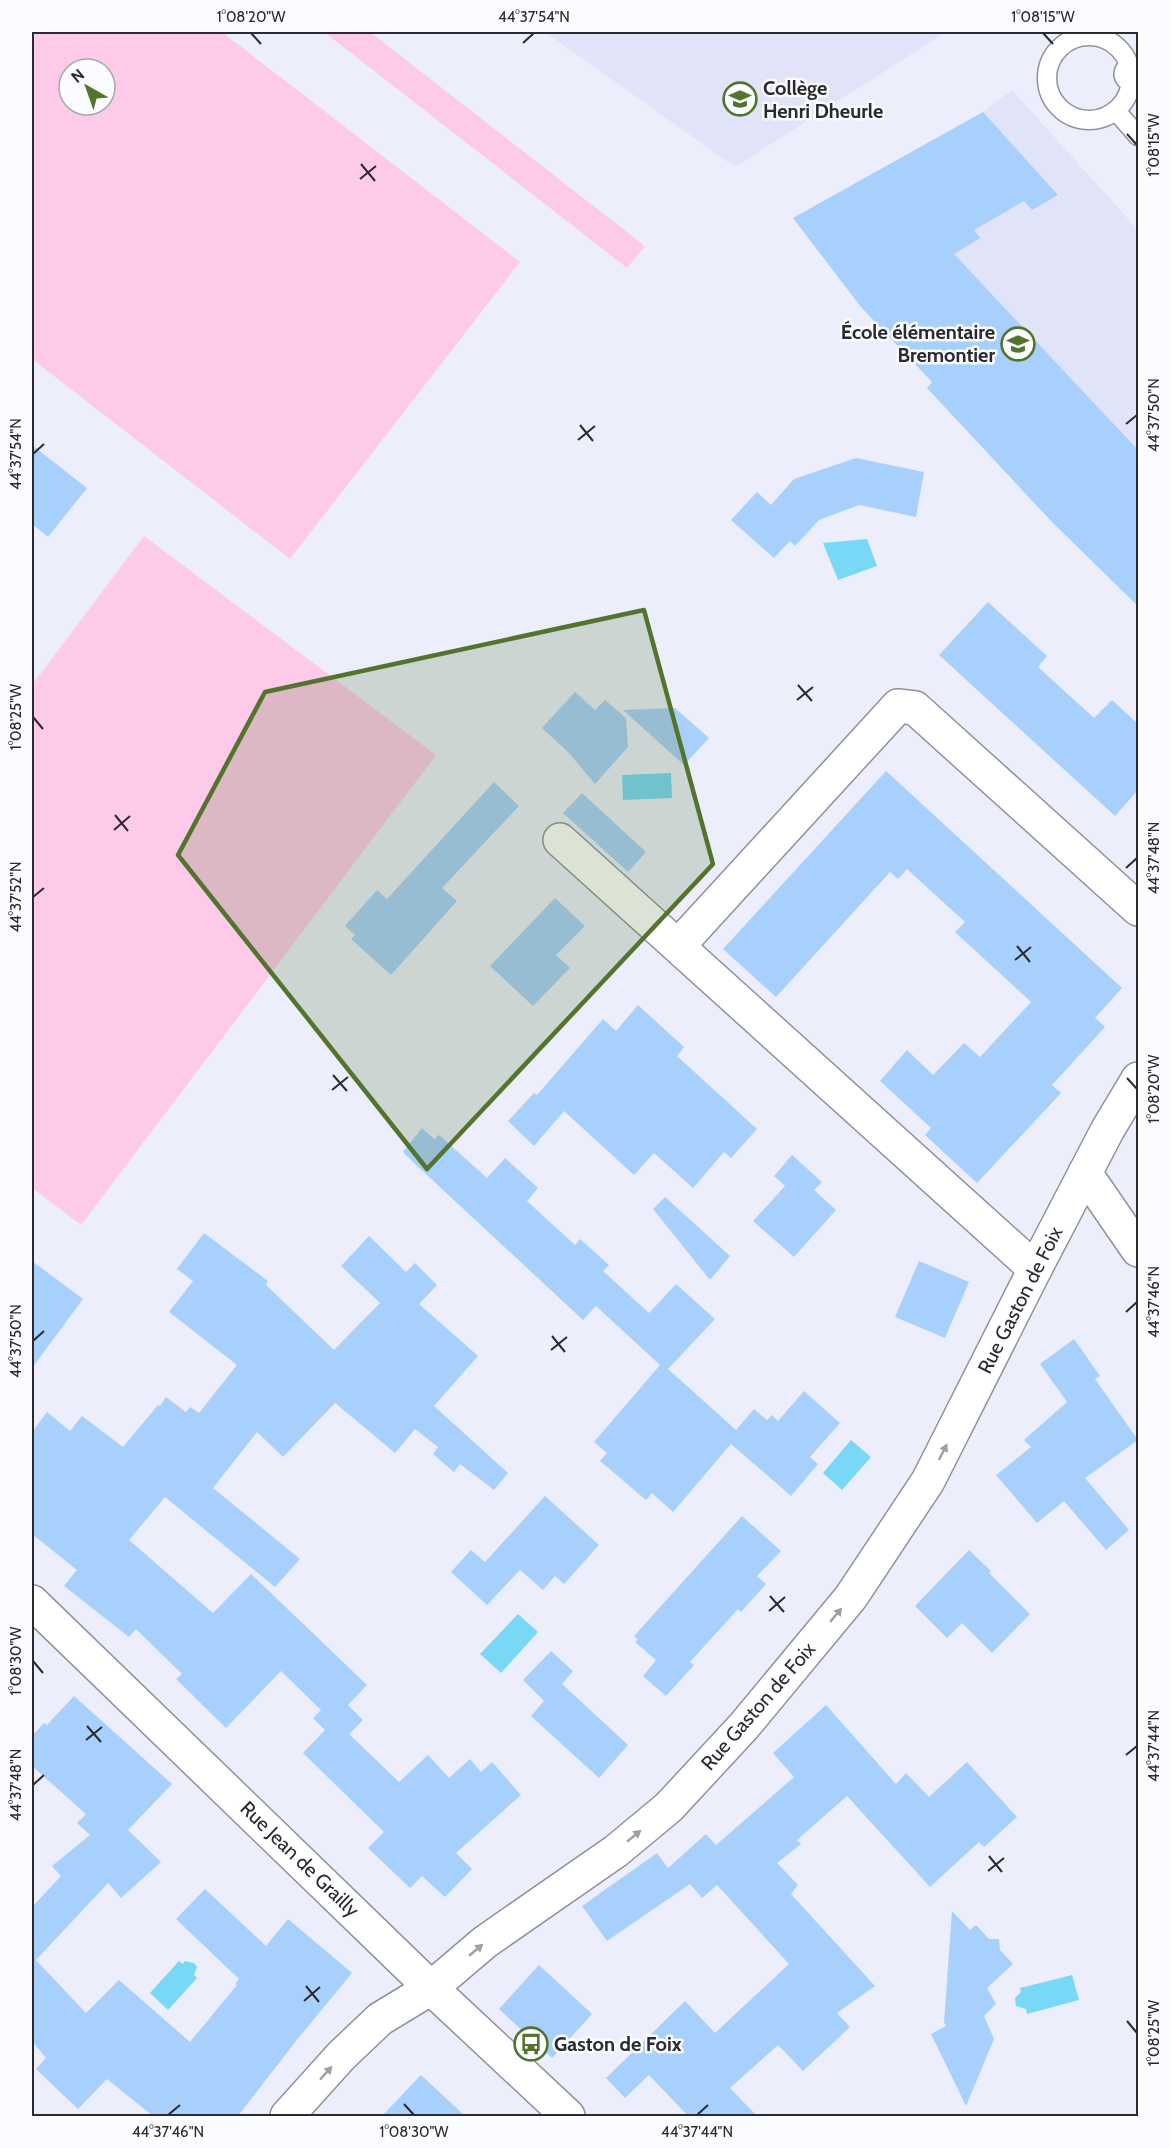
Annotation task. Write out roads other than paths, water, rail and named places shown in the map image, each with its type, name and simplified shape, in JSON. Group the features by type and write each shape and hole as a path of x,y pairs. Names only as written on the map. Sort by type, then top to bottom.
{"street":[{"path":"678,946 898,706 915,708 1138,909"},
{"path":"561,840 1035,1269"},
{"name":"Rue Gaston de Foix","path":"287,2116 341,2056 380,2019 431,1988 485,1942 616,1851 669,1807 744,1726 851,1597 928,1481 1085,1173 1138,1079"},
{"path":"1085,1173 1138,1251"},
{"name":"Rue Jean de Grailly","path":"32,1602 431,1988 568,2116"}],"lane":[{"path":"1096,34 1120,49 1135,74 1125,100 1116,111 1104,118 1090,121 1075,119 1062,112 1053,102 1047,88 1046,74 1050,60 1059,48 1070,40 1083,36 1096,34"},
{"path":"1116,111 1138,136"}],"water":[{"path":"867,539 877,566 838,580 823,543"},
{"path":"671,773 672,798 623,800 622,775"},
{"path":"851,1440 871,1457 842,1490 823,1473"},
{"path":"518,1614 538,1632 501,1673 480,1654"},
{"path":"179,1961 183,1964 185,1961 194,1963 197,1967 194,1975 197,1978 168,2010 150,1993"},
{"path":"1072,1975 1079,2000 1027,2014 1026,2009 1016,2006 1015,1998 1021,1992 1020,1988"}],"place":[{"name":"Collège Henri Dheurle","path":"740,99"},
{"name":"École élémentaire Bremontier","path":"1018,344"},
{"name":"Gaston de Foix","path":"531,2044"}]}
